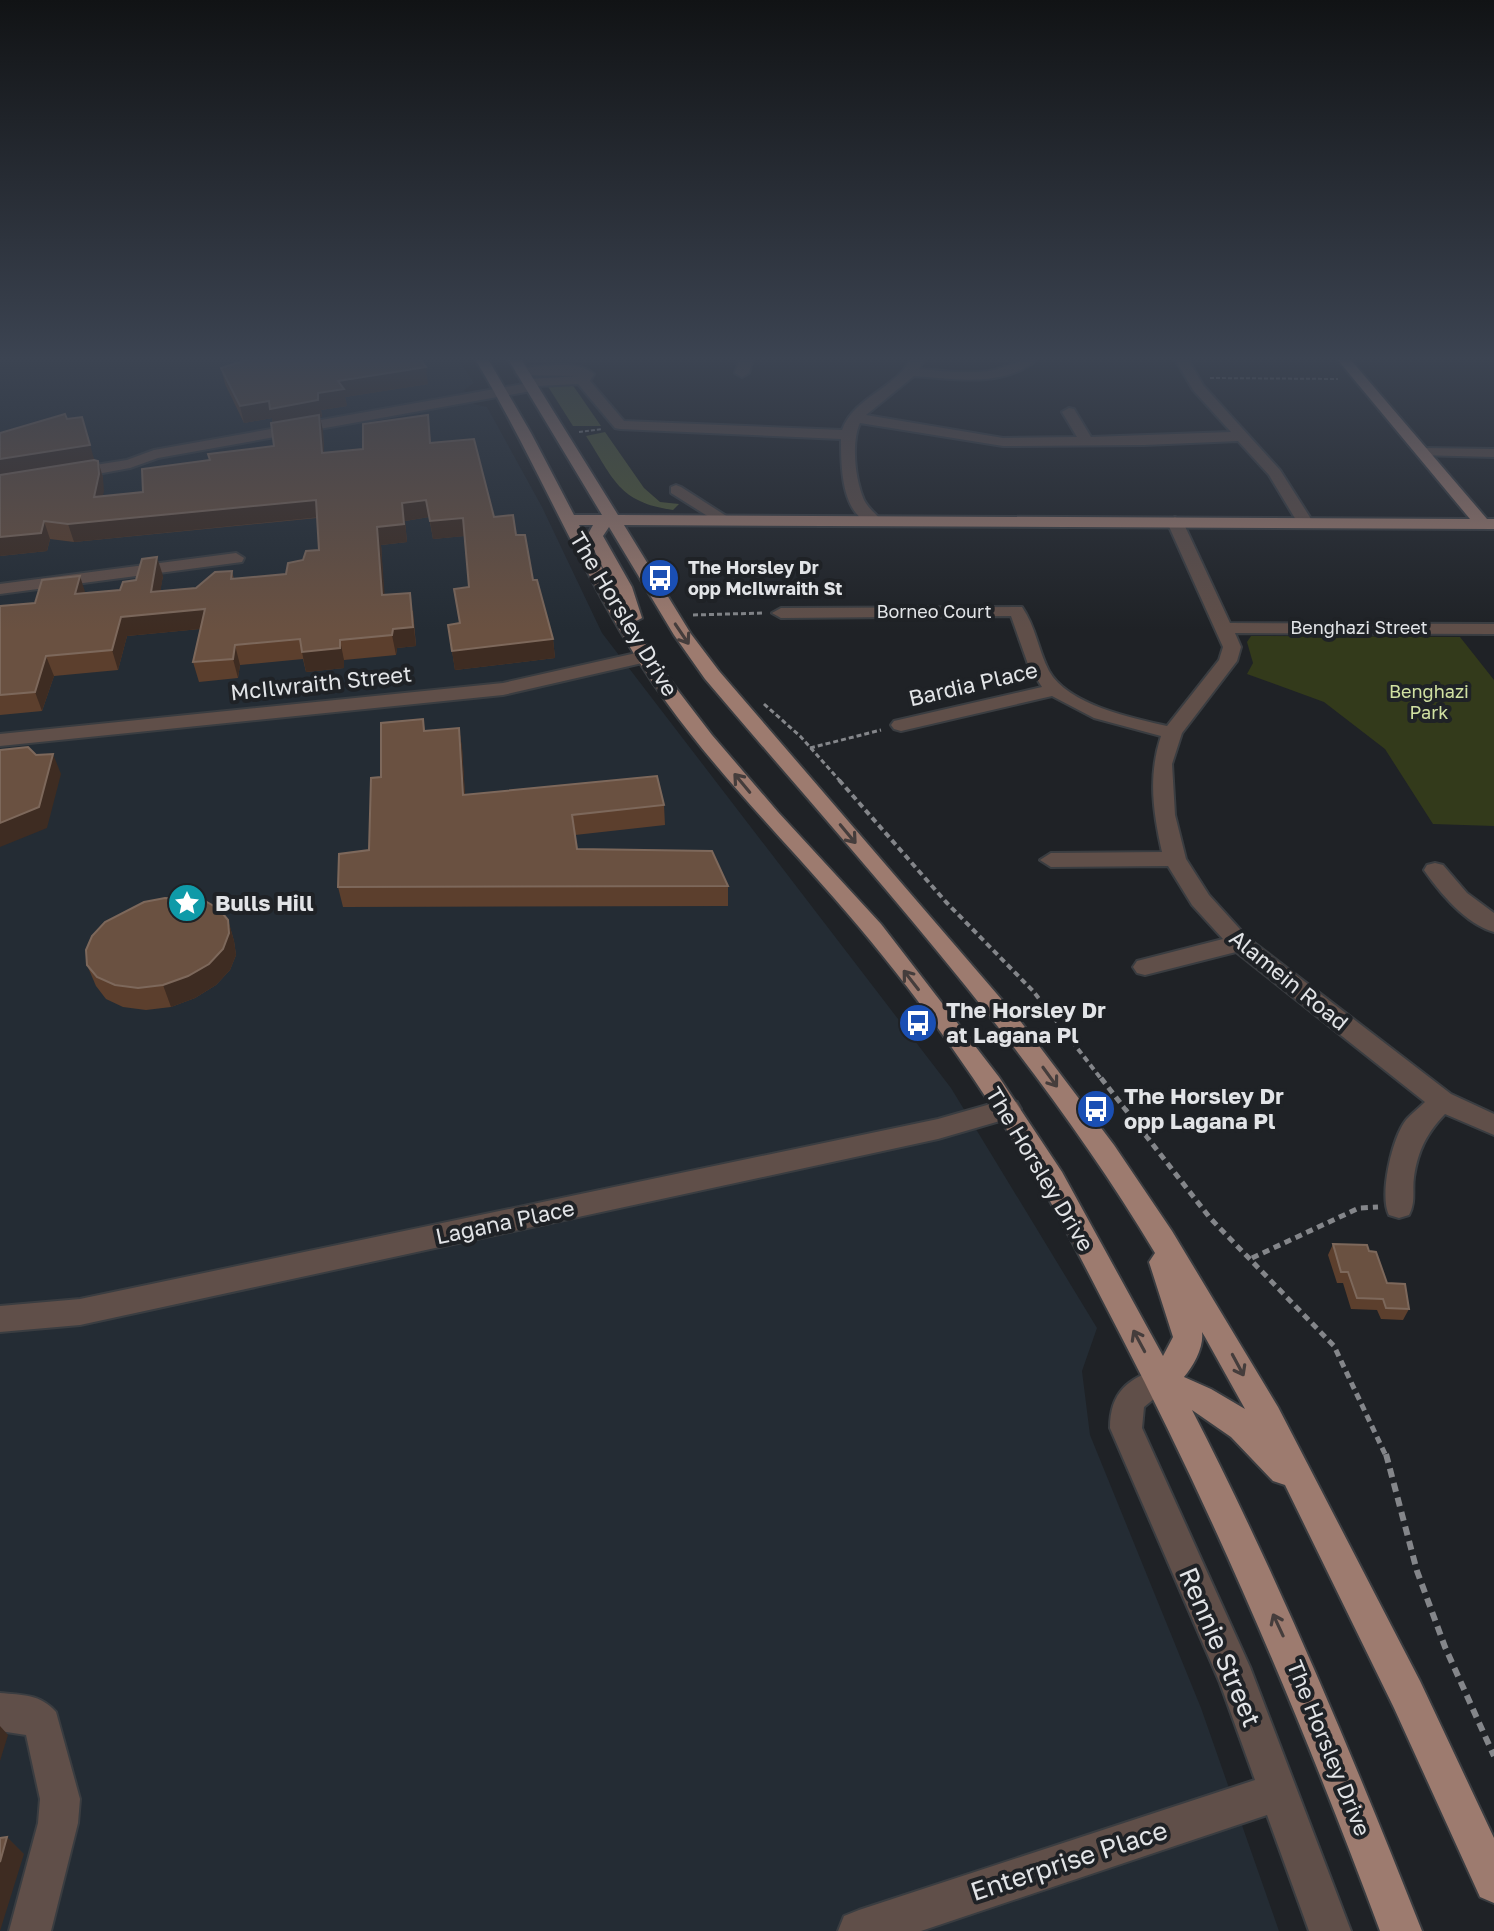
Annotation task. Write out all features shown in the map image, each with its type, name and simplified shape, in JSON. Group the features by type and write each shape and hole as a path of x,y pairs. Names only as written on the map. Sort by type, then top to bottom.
{"main road":[{"name":"The Horsley Drive","path":"533,449 590,565 645,657 771,819 851,904 1008,1109 1054,1184 1161,1382 1290,1651 1346,1785 1401,1931"},
{"name":"The Horsley Drive","path":"574,449 612,520 683,635 712,675 1037,1059 1151,1225 1227,1344 1313,1501 1390,1655 1494,1883"},
{"path":"576,449 608,495 616,501 643,512 688,519"},
{"path":"1421,449 1488,524"},
{"path":"568,520 1488,524"},
{"path":"612,520 601,524 595,536 623,587 645,657"},
{"path":"1151,1225 1188,1337 1181,1357 1161,1382 1201,1397 1225,1411 1257,1439 1313,1501"}],"street":[{"path":"56,476 113,473 154,454 181,449"},
{"path":"849,449 854,500 873,520"},
{"path":"1255,449 1275,473 1305,522"},
{"path":"1423,452 1494,453"},
{"path":"676,490 723,519"},
{"name":"Alamein Road","path":"1175,522 1232,647 1228,661 1172,733 1162,764 1161,792 1175,859 1200,900 1240,943 1442,1101 1494,1125"},
{"path":"0,589 236,558"},
{"name":"Borneo Court","path":"781,613 1016,611 1026,624 1042,675 1055,690"},
{"name":"Benghazi Street","path":"1224,628 1494,629"},
{"name":"McIlwraith Street","path":"0,740 503,689 645,657"},
{"path":"1055,690 1086,707 1129,723 1172,733"},
{"name":"Bardia Place","path":"901,725 1055,690"},
{"path":"1051,860 1175,859"},
{"path":"1435,870 1459,898 1494,924"},
{"path":"1145,967 1240,943"},
{"path":"1399,1207 1400,1176 1415,1128 1442,1101"},
{"name":"Lagana Place","path":"0,1319 96,1309 938,1129 1008,1109"},
{"name":"Rennie Street","path":"1161,1382 1145,1386 1133,1396 1125,1409 1126,1428 1237,1680 1330,1931"},
{"path":"0,1712 33,1714 43,1725 60,1799 58,1823 30,1931"},
{"name":"Enterprise Place","path":"859,1931 1278,1792"}],"path":[{"path":"690,615 781,613"},
{"path":"810,748 901,725"},
{"path":"1252,1258 1359,1208 1399,1207"}],"shaded area":[{"path":"0,449 510,449 542,507 602,633 951,1088 1097,1328 1082,1371 1090,1435 1201,1708 1279,1931 0,1931"}],"green space":[{"path":"594,449 617,449 644,488 660,502 679,504 673,510 640,501 611,476"},
{"name":"Benghazi Park","path":"1251,636 1460,637 1494,680 1494,826 1433,824 1385,749 1324,702 1247,674 1253,663 1247,642"}],"building":[{"path":"0,449 64,449 0,459"},
{"path":"248,449 322,449 322,453 362,449 477,449 494,517 513,515 516,535 525,535 533,580 537,580 553,639 452,651 448,625 460,623 454,589 469,587 463,518 430,521 426,500 402,503 404,524 377,527 382,595 410,593 413,627 393,629 392,635 340,640 340,648 302,652 300,639 235,645 233,659 193,662 205,609 121,617 112,650 46,656 35,692 0,695 0,606 35,603 42,580 80,576 75,594 120,590 123,582 136,580 142,559 157,557 151,592 196,588 215,572 232,571 231,579 286,574 288,563 303,560 306,551 319,550 316,500 68,524 44,521 41,533 0,537 0,475 94,460 98,461 99,474 94,497 143,492 142,469 210,460 208,454"},
{"path":"423,719 424,731 459,728 463,795 657,776 664,805 572,815 577,849 712,851 728,886 338,887 339,854 369,850 371,778 381,777 381,723"},
{"path":"28,747 36,755 53,754 39,807 0,823 0,750"},
{"path":"165,898 205,901 219,909 228,920 229,933 223,949 209,964 163,985 138,988 115,985 97,977 87,965 86,950 92,936 105,922 144,902"},
{"path":"1333,1244 1367,1245 1369,1251 1376,1252 1387,1283 1405,1284 1409,1309 1386,1308 1383,1299 1357,1298 1348,1272 1341,1272"},
{"path":"7,1837 0,1862 0,1838"}],"place":[{"name":"The Horsley Dr opp McIlwraith St","path":"660,578"},
{"name":"Bulls Hill","path":"187,903"},
{"name":"The Horsley Dr at Lagana Pl","path":"918,1023"},
{"name":"The Horsley Dr opp Lagana Pl","path":"1096,1109"}]}
